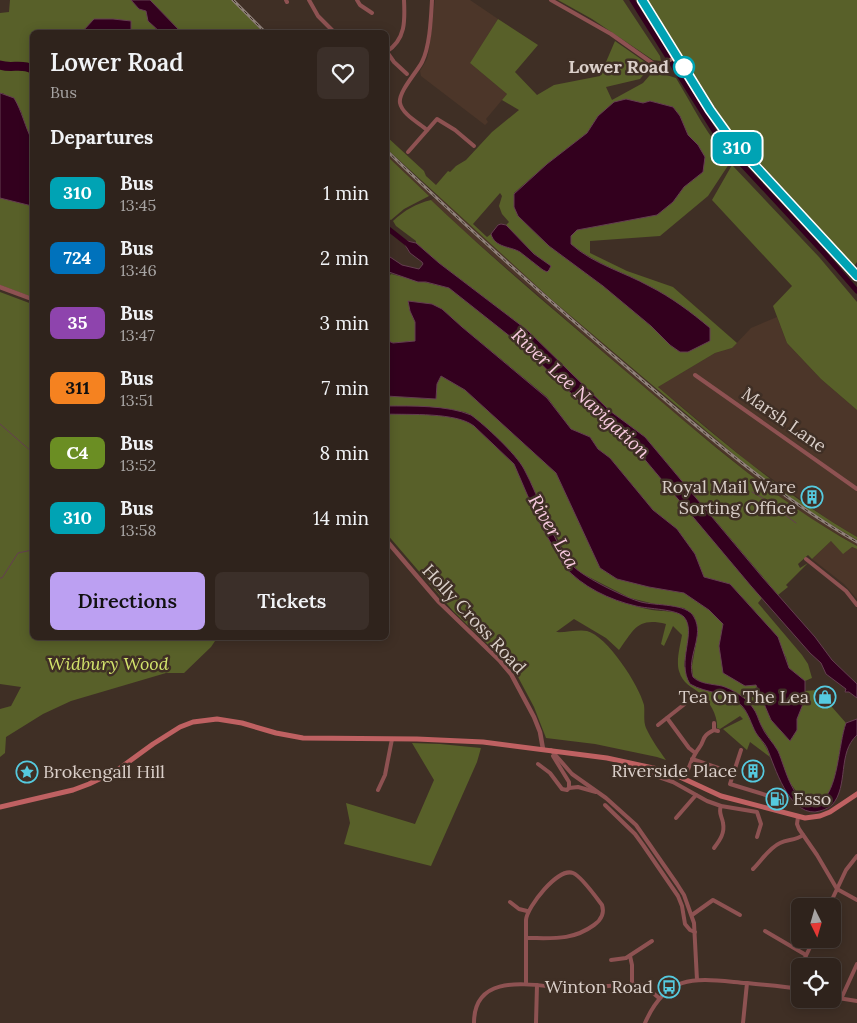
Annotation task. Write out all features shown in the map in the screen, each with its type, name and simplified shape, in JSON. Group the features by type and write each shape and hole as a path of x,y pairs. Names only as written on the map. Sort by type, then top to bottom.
{"main road":[{"path":"642,0 675,58 737,148 857,276"},
{"path":"0,807 73,790 89,784 128,764 168,734 193,722 205,720 228,720 303,738 482,742 607,758 667,771 721,796 798,817 810,818 820,816 857,794"}],"street":[{"path":"309,0 318,16 332,30"},
{"path":"357,0 360,5 372,13"},
{"path":"389,50 398,42 402,32 406,14 404,0"},
{"path":"427,130 405,111 400,100 401,95 423,60 432,0"},
{"path":"551,0 611,34 655,65 666,63 675,58"},
{"path":"389,55 407,74"},
{"path":"408,152 435,120 439,120 455,130 474,146"},
{"path":"0,287 30,298"},
{"name":"Marsh Lane","path":"695,375 857,489"},
{"name":"Holly Cross Road","path":"389,544 439,602 511,674 520,688 540,732 543,749"},
{"path":"806,558 846,591 857,605"},
{"path":"658,725 691,699"},
{"path":"667,718 694,752"},
{"path":"685,778 694,752 700,747 704,735 716,731 714,723"},
{"path":"378,790 386,775 392,739"},
{"path":"741,750 730,784 770,796"},
{"path":"552,752 554,760 569,782 569,788"},
{"path":"552,752 572,774 636,825 684,895 692,915 695,932 697,980"},
{"path":"692,759 734,773"},
{"path":"538,764 550,772 562,789 567,790 578,787 598,793"},
{"path":"628,770 656,776 686,788 696,795 720,806 751,810 758,814 761,824 757,837"},
{"path":"676,818 696,795"},
{"path":"732,808 734,799"},
{"path":"604,805 635,834 643,845 678,896 685,924 690,930 695,932"},
{"path":"714,848 723,831 723,822 719,812 720,806"},
{"path":"798,817 798,826 837,889 857,900"},
{"path":"754,868 773,847 803,835"},
{"path":"833,898 850,864 857,856"},
{"path":"526,938 576,935 599,920 603,909 577,876 567,872 558,876 527,911 526,920 526,938 526,984"},
{"path":"692,915 714,900 740,915"},
{"path":"510,902 519,909 527,911"},
{"path":"765,931 806,955"},
{"path":"611,960 630,956 652,941"},
{"path":"804,958 810,948"},
{"path":"630,956 632,985"},
{"path":"857,964 841,999 857,1001"},
{"path":"645,1023 659,998 669,989 681,983 697,980 791,988"},
{"path":"743,1023 747,983"},
{"path":"474,1023 477,1006 485,995 497,987 516,984 571,988 639,984 645,986 659,998"},
{"path":"536,1023 537,985"}],"shaded area":[{"path":"435,0 470,0 498,19 470,63 507,94 486,119 488,122 485,125 421,76 420,71 427,59 429,50"},
{"path":"389,151 434,193 429,196 389,158"},
{"path":"438,196 552,300 680,410 778,490 813,514 857,540 857,546 783,501 674,413 466,233 431,200"},
{"path":"777,317 787,343 821,379 857,410 857,537 829,520 747,461 658,387 715,353 732,348 751,328"},
{"path":"831,541 857,549 857,599 844,584 812,559"}],"green space":[{"path":"10,0 131,0 139,9 146,11 149,21 156,28 154,30 131,30 131,21 83,30 30,30 30,136 21,111 3,93 0,93 0,13 9,12"},
{"path":"150,0 232,0 261,30 179,30"},
{"path":"558,0 623,0 660,56 661,61 653,60 592,19"},
{"path":"647,0 857,0 857,262 854,266 728,128"},
{"path":"498,19 538,45 515,72 537,95 554,85 600,76 615,41 648,64 645,73 640,79 606,87 612,100 643,83 650,75 657,72 676,78 708,132 731,161 708,196 660,236 590,241 590,253 627,271 673,287 737,343 732,348 715,353 658,387 754,466 830,521 857,537 857,540 813,514 778,490 737,457 552,300 389,151 389,139 424,171 426,176 436,185 448,171 450,172 466,160 492,132 519,110 502,100 507,94 470,63","holes":["650,101 673,107 680,116 688,135 698,145 703,172 684,187 673,202 657,215 577,230 571,236 571,244 599,262 665,295 709,328 680,352 603,286 549,246 518,216 514,193 587,133 598,116","500,193 502,196 499,206 502,214 509,222 506,225 539,258 543,270 520,252 503,246 491,234 487,237 473,224"]},
{"path":"389,158 429,196 404,209 391,220 389,219"},
{"path":"732,165 819,257 857,302 857,410 821,379 787,343 773,306 792,286 712,200"},
{"path":"0,198 30,206 30,296 0,285"},
{"path":"431,200 532,292 742,469 798,509 857,546 857,549 852,547 843,554 831,541 812,559 808,555 798,564 800,568 808,563 786,585 788,587 778,595 645,437 610,411 527,330 439,263 416,241 396,226 393,221 402,214 415,206"},
{"path":"391,274 449,288 526,349 581,403 636,449 762,598 758,603 802,655 808,664 812,678 805,681 789,668 786,657 754,610 730,584 704,577 695,554 677,529 653,510 610,458 598,449 590,437 571,429 547,397 442,309 409,301 410,311 415,322 415,341 393,343 389,341 389,277"},
{"name":"Widbury Wood","path":"0,292 30,303 30,640 216,640 184,673 166,673 71,701 43,714 6,737 5,753 0,757 0,709 11,706 21,687 0,684"},
{"path":"441,376 465,390 556,473 600,568 617,579 684,593 709,610 723,624 719,646 756,685 771,720 790,741 795,732 805,691 817,690 846,723 836,773 830,792 824,801 816,804 804,802 788,780 778,752 757,715 723,687 701,682 693,677 692,666 698,632 694,616 684,608 663,606 630,598 579,572 566,556 524,469 512,454 471,415 465,412 427,407 389,406 389,396 436,399 437,384"},
{"path":"389,414 444,416 456,418 474,426 514,464 564,566 572,575 593,589 616,600 652,610 681,614 684,617 689,626 689,632 684,666 698,688 731,698 742,706 770,757 750,742 747,750 723,729 743,719 740,716 720,729 717,728 715,714 710,705 701,694 685,682 679,671 678,658 682,635 673,626 664,646 661,644 666,624 649,622 637,627 619,650 606,638 574,619 556,632 587,631 595,635 613,651 641,696 644,705 646,728 666,760 595,744 546,738 534,707 518,677 505,661 453,611 389,536"},
{"path":"412,743 481,748 477,762 431,866 344,844 350,823 346,803 415,824 434,780"}],"water":[{"path":"131,0 150,0 179,30 158,30 148,21 146,11 139,9"},
{"path":"94,19 131,21 131,30 84,30"},
{"path":"0,93 14,98 30,136 30,206 0,198"},
{"path":"626,99 643,103 650,101 673,107 680,116 688,135 698,145 705,157 703,172 684,187 673,202 657,215 577,230 571,236 571,244 589,257 665,295 710,328 710,341 688,352 680,352 670,345 651,326 603,286 549,246 518,216 514,207 514,194 547,164 587,133 598,116 614,102"},
{"path":"501,224 506,225 534,254 551,266 547,272 520,252 503,246 493,239 491,234"},
{"path":"407,241 416,243 439,263 527,330 610,411 645,437 815,637 832,660 857,684 857,698 849,692 845,692 846,689 826,674 821,663 751,586 636,449 581,403 526,349 449,288 426,282 418,282 389,272 390,257 402,265 419,269 423,264 410,253 404,243"},
{"path":"408,301 432,304 442,309 547,398 571,429 590,437 598,449 610,458 653,510 677,529 695,554 704,577 730,584 778,637 789,668 805,681 805,699 797,719 797,730 790,741 771,720 756,685 745,686 723,673 719,646 723,624 709,610 684,593 617,579 600,568 556,473 465,390 441,376 437,384 436,399 389,396 389,341 393,343 415,341 415,322"},
{"path":"389,406 451,409 471,415 500,440 520,463 558,544 574,567 596,582 634,600 678,607 685,609 694,617 698,632 691,669 693,677 703,682 730,689 750,704 778,751 792,786 803,800 810,804 819,804 826,797 831,789 834,778 846,723 857,719 857,735 847,751 840,789 832,805 824,810 815,812 797,805 784,788 766,746 756,733 742,706 723,695 703,690 690,684 685,666 688,631 684,617 675,612 636,606 616,600 597,592 571,574 564,566 539,522 514,464 474,426 456,418 389,414"}],"waterway":[{"path":"632,0 721,142 857,291"},
{"name":"River Lea","path":"0,65 30,68"},
{"name":"River Lee Navigation","path":"389,229 410,246"},
{"path":"0,424 30,450"},
{"path":"752,492 796,523"},
{"path":"0,578 2,578 18,553 30,550"}],"railway":[{"path":"233,0 263,30"},
{"path":"389,153 512,267 694,424 773,487 828,525 857,542"}],"bus line":[{"name":"310","path":"642,0 724,131 757,170 857,276"}],"place":[{"name":"Lower Road","path":"684,67"},
{"name":"Royal Mail Ware Sorting Office","path":"812,497"},
{"name":"Tea On The Lea","path":"825,697"},
{"name":"Riverside Place","path":"753,771"},
{"name":"Brokengall Hill","path":"27,772"},
{"name":"Esso","path":"777,799"},
{"name":"Winton Road","path":"669,987"}]}
